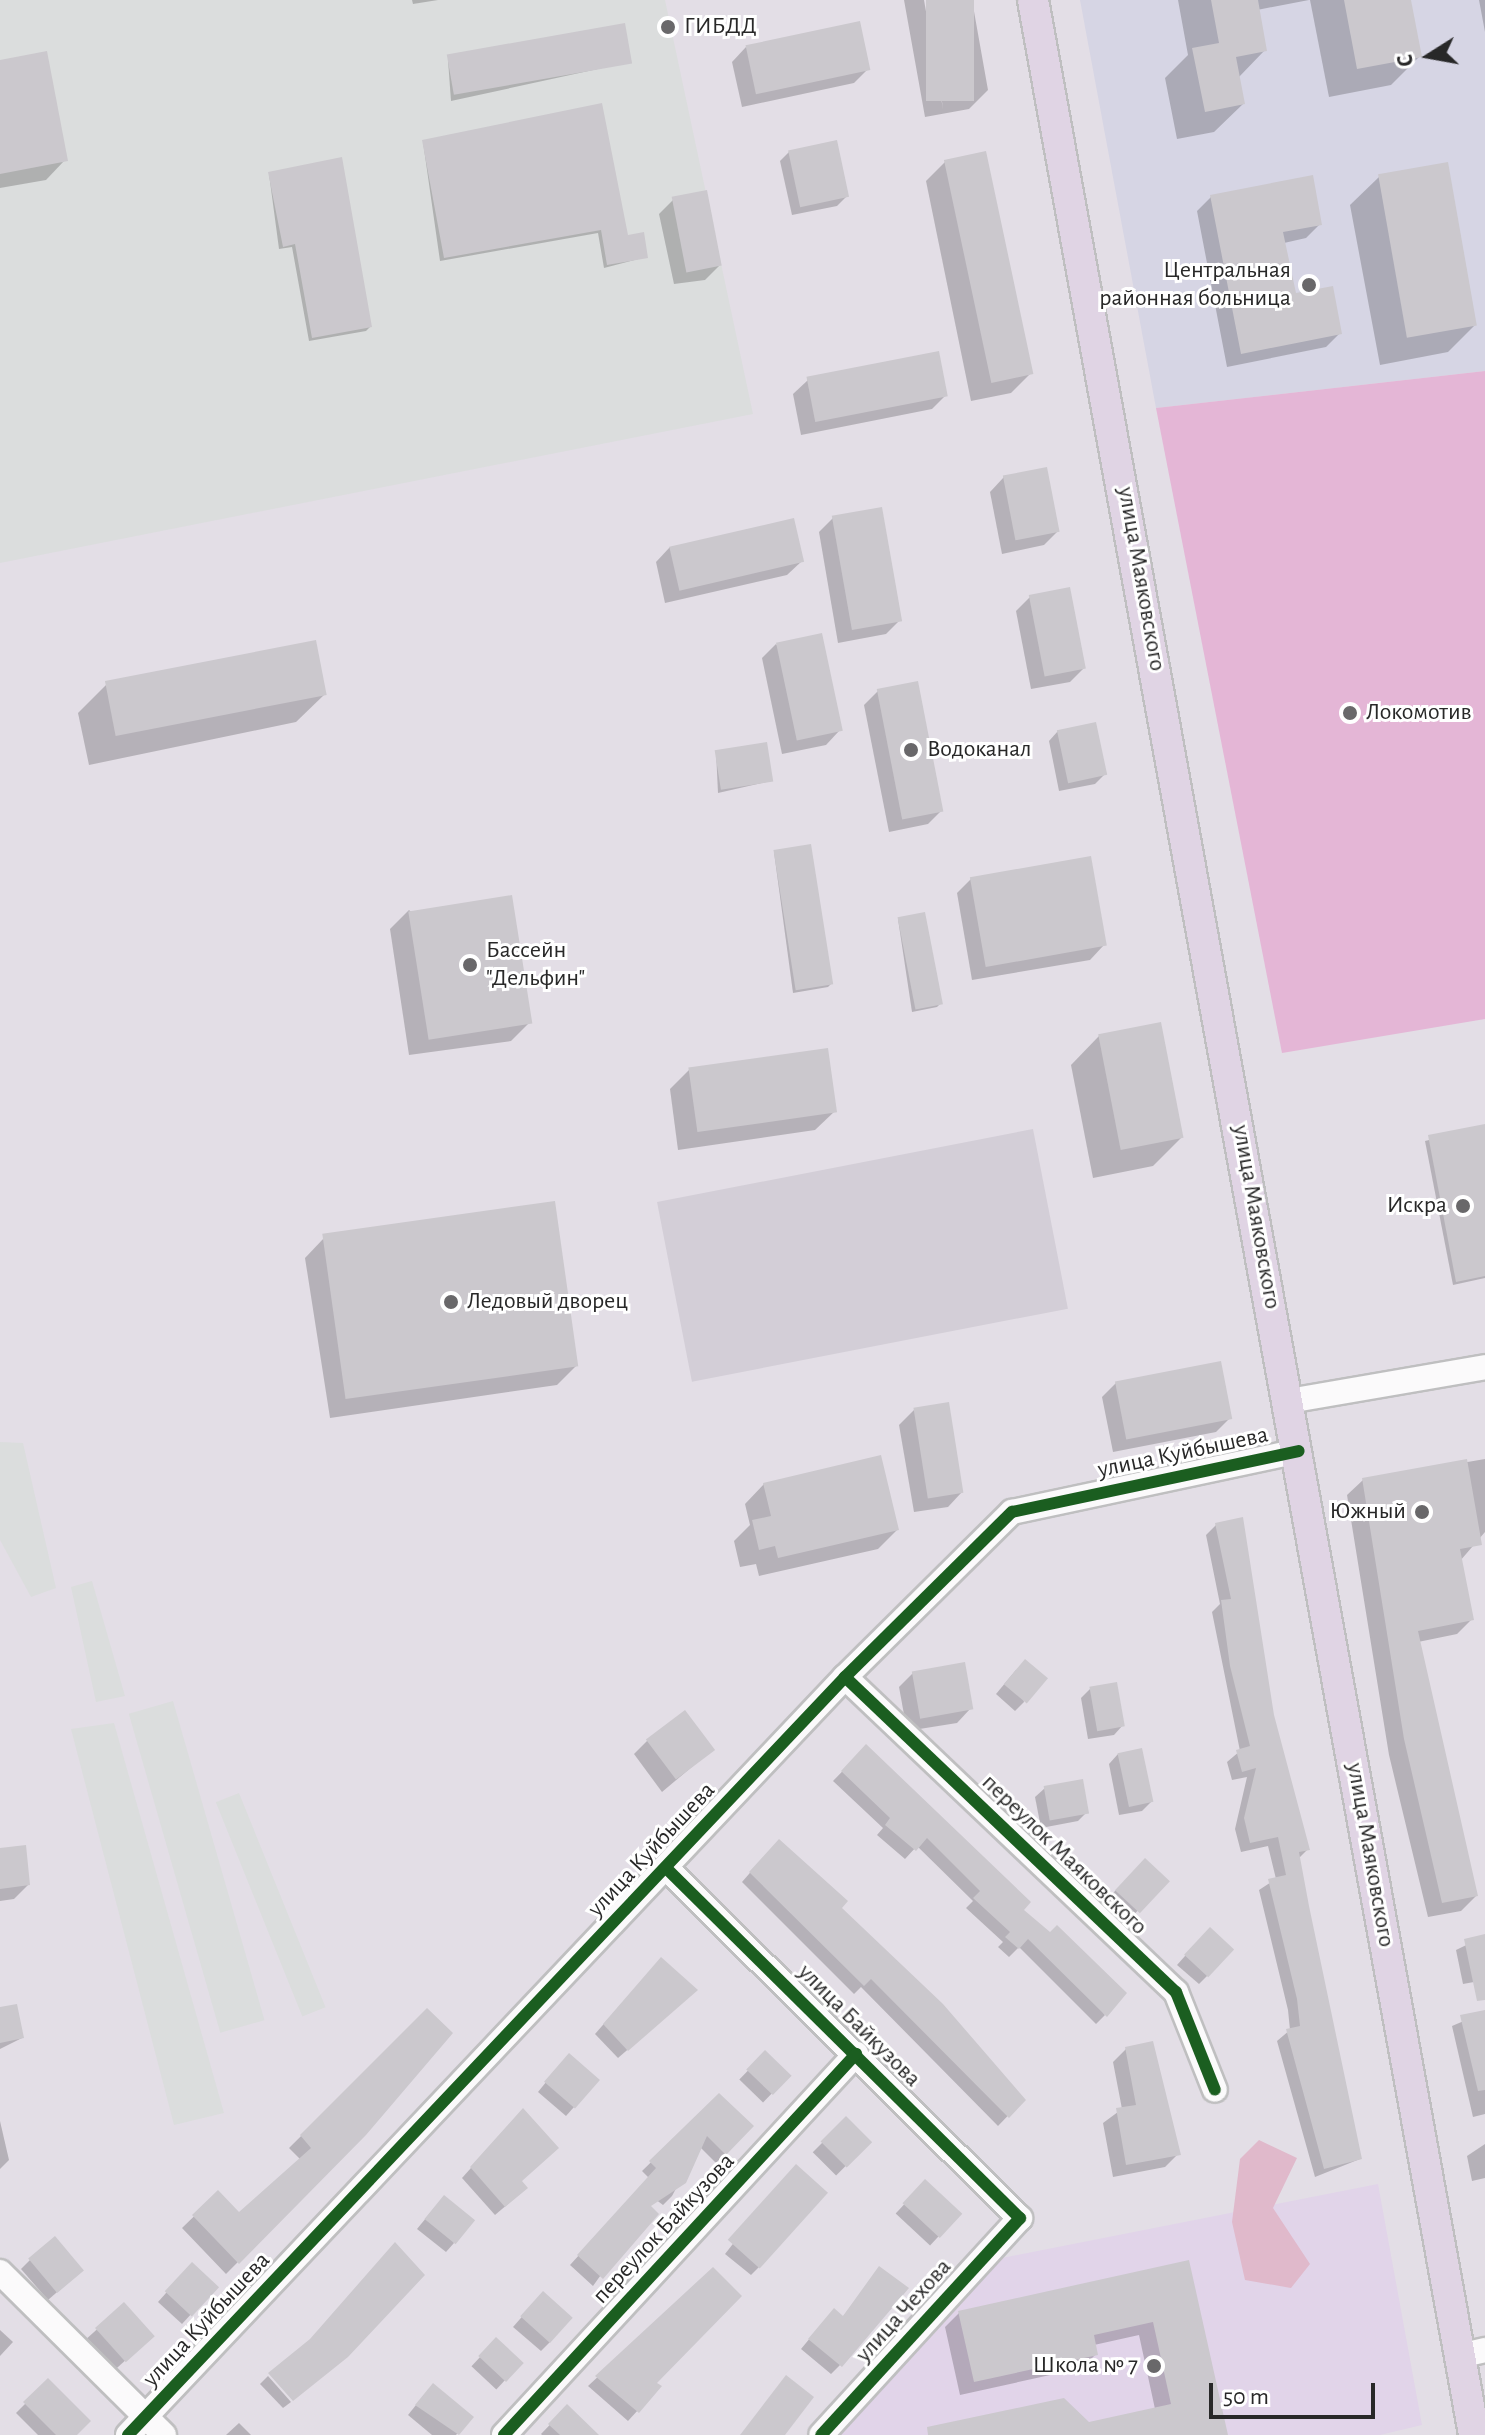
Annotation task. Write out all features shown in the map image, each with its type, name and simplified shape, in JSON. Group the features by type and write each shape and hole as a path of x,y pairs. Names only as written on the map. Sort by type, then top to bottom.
{"main road":[{"name":"улица Маяковского","path":"1033,0 1289,1401 1472,2353 1474,2435"}],"street":[{"name":"улица Куйбышева","path":"1289,1401 1485,1367"},
{"name":"улица Куйбышева","path":"128,2435 845,1677 1012,1512 1299,1451"},
{"name":"переулок Маяковского","path":"845,1677 1176,1992 1215,2090"},
{"name":"улица Байкузова","path":"666,1868 1020,2218"},
{"name":"переулок Байкузова","path":"504,2435 856,2054"},
{"name":"улица Чехова","path":"821,2435 1020,2218"},
{"path":"0,2272 164,2435"}],"shaded area":[{"path":"0,0 665,0 753,414 0,563"},
{"name":"Центральная районная больница","path":"1080,0 1485,0 1485,371 1156,408"},
{"name":"Локомотив","path":"1485,371 1485,1019 1282,1053 1156,408"},
{"path":"1033,1129 1068,1309 692,1382 657,1202"},
{"path":"0,1442 23,1443 56,1588 31,1597 0,1540"},
{"path":"92,1581 125,1696 96,1702 71,1587"},
{"path":"173,1701 265,2020 220,2033 129,1714"},
{"path":"114,1723 224,2113 174,2125 71,1729"},
{"path":"239,1793 326,2007 302,2017 216,1802"},
{"path":"1259,2140 1297,2158 1273,2208 1310,2264 1291,2288 1245,2280 1232,2222 1240,2159"},
{"name":"Школа № 7","path":"1378,2184 1422,2425 1380,2435 836,2435 1002,2258"}],"building":[{"path":"926,0 974,0 974,101 926,101"},
{"path":"1211,0 1258,0 1267,51 1236,57 1245,104 1205,112 1192,48 1219,43"},
{"path":"1344,0 1411,0 1422,57 1357,69"},
{"path":"860,21 870,70 756,94 746,45"},
{"path":"625,23 632,63 454,95 447,54"},
{"path":"47,51 68,161 0,174 0,60"},
{"path":"602,103 628,235 644,232 648,258 607,265 601,230 444,258 422,140"},
{"path":"837,140 849,197 800,207 788,150"},
{"path":"986,151 1033,374 991,383 944,160"},
{"path":"342,157 372,327 312,338 295,244 283,247 268,172"},
{"path":"1448,162 1477,325 1407,338 1378,174"},
{"path":"1313,175 1322,225 1283,232 1296,293 1333,286 1342,334 1241,354 1210,195"},
{"path":"707,190 722,266 686,272 672,197"},
{"path":"939,351 948,396 815,422 806,377"},
{"path":"1047,467 1060,532 1015,540 1003,476"},
{"path":"882,507 902,621 852,630 832,516"},
{"path":"794,518 804,562 679,591 669,547"},
{"path":"1070,587 1086,668 1045,676 1029,595"},
{"path":"822,633 843,731 797,741 776,643"},
{"path":"316,640 327,695 116,736 105,681"},
{"name":"Водоканал","path":"918,681 943,812 902,820 877,689"},
{"path":"1096,722 1107,775 1068,783 1057,730"},
{"path":"767,742 773,782 721,790 715,750"},
{"path":"811,844 833,984 796,990 773,850"},
{"path":"1091,856 1107,946 986,967 970,877"},
{"name":"Бассейн \"Дельфин\"","path":"512,895 532,1023 429,1040 408,911"},
{"path":"925,912 943,1004 915,1010 898,917"},
{"path":"1161,1022 1184,1138 1121,1150 1098,1034"},
{"path":"828,1048 837,1112 697,1132 688,1068"},
{"name":"Искра","path":"1485,1124 1485,1276 1456,1282 1428,1135"},
{"name":"Ледовый дворец","path":"555,1201 578,1366 346,1399 322,1234"},
{"path":"1221,1361 1232,1419 1126,1440 1115,1382"},
{"path":"949,1402 963,1493 928,1498 913,1408"},
{"path":"881,1455 899,1530 778,1558 775,1546 759,1550 752,1520 771,1516 763,1483"},
{"path":"1467,1459 1482,1545 1460,1549 1474,1620 1418,1631 1478,1896 1442,1903 1404,1739 1362,1478"},
{"path":"1243,1517 1274,1715 1310,1850 1299,1852 1309,1906 1362,2159 1324,2169 1286,2029 1300,2026 1297,1999 1268,1879 1286,1875 1278,1837 1250,1843 1244,1818 1256,1768 1242,1772 1236,1750 1250,1746 1230,1666 1221,1600 1231,1599 1215,1523"},
{"path":"1025,1659 1048,1678 1027,1704 1004,1684"},
{"path":"965,1662 973,1709 920,1719 912,1671"},
{"path":"1117,1682 1125,1726 1097,1731 1089,1687"},
{"path":"685,1710 715,1750 676,1779 646,1739"},
{"path":"866,1744 1031,1902 1024,1910 1050,1932 1057,1925 1127,1993 1107,2017 1028,1939 1019,1949 1005,1937 1010,1932 973,1898 980,1891 927,1838 916,1851 885,1825 890,1818 841,1771"},
{"path":"1142,1748 1153,1802 1129,1807 1118,1753"},
{"path":"1083,1779 1089,1813 1050,1820 1044,1786"},
{"path":"779,1839 848,1901 842,1908 943,2004 1026,2100 1009,2118 871,1979 864,1986 749,1872"},
{"path":"26,1845 30,1885 0,1889 0,1848"},
{"path":"1145,1858 1170,1881 1140,1913 1115,1890"},
{"path":"1210,1927 1234,1950 1208,1977 1184,1955"},
{"path":"1485,1934 1485,2000 1477,2001 1464,1939"},
{"path":"661,1957 698,1990 628,2051 603,2024"},
{"path":"17,2004 24,2038 0,2043 0,2007"},
{"path":"427,2008 453,2033 366,2135 239,2264 192,2215 218,2190 239,2212 311,2148 300,2135"},
{"path":"1485,2010 1485,2090 1478,2091 1460,2015"},
{"path":"1153,2041 1181,2155 1126,2165 1116,2108 1136,2105 1125,2047"},
{"path":"765,2050 792,2076 773,2095 746,2069"},
{"path":"569,2053 600,2080 575,2109 544,2082"},
{"path":"719,2093 754,2126 726,2155 707,2136 686,2183 651,2206 659,2214 603,2279 577,2255 656,2168 649,2161"},
{"path":"523,2108 559,2148 522,2181 528,2188 505,2207 470,2167"},
{"path":"846,2116 872,2142 847,2168 821,2141"},
{"path":"796,2164 828,2193 760,2269 728,2240"},
{"path":"925,2179 962,2214 940,2238 902,2203"},
{"path":"444,2195 475,2220 456,2244 424,2219"},
{"path":"55,2236 84,2270 57,2293 28,2258"},
{"path":"395,2242 425,2275 348,2357 293,2401 268,2373 310,2339"},
{"path":"1189,2260 1228,2435 928,2435 927,2427 1064,2398 1089,2422 1171,2404 1153,2322 1094,2335 1098,2355 974,2382 958,2311"},
{"path":"192,2262 219,2287 192,2316 165,2291"},
{"path":"879,2266 909,2288 842,2367 808,2339 834,2308 843,2316"},
{"path":"713,2267 742,2296 657,2383 662,2386 639,2413 595,2376"},
{"path":"543,2291 573,2318 550,2343 520,2316"},
{"path":"124,2302 155,2336 126,2362 95,2328"},
{"path":"496,2337 524,2363 506,2382 478,2356"},
{"path":"786,2375 814,2397 785,2435 740,2435"},
{"path":"48,2378 91,2421 77,2435 56,2435 23,2402"},
{"path":"433,2383 474,2417 459,2435 415,2405"},
{"path":"567,2404 599,2435 560,2435 548,2424"}],"cycle path":[{"path":"128,2435 845,1677 1012,1512 1299,1451"},
{"path":"845,1677 1176,1992 1215,2090"},
{"path":"666,1868 1020,2218 821,2435"},
{"path":"504,2435 856,2054"}],"place":[{"name":"ГИБДД","path":"668,27"},
{"name":"Центральная районная больница","path":"1309,285"},
{"name":"Локомотив","path":"1350,713"},
{"name":"Водоканал","path":"911,750"},
{"name":"Бассейн \"Дельфин\"","path":"470,965"},
{"name":"Искра","path":"1463,1206"},
{"name":"Ледовый дворец","path":"451,1302"},
{"name":"Южный","path":"1422,1512"},
{"name":"Школа № 7","path":"1154,2366"}]}
